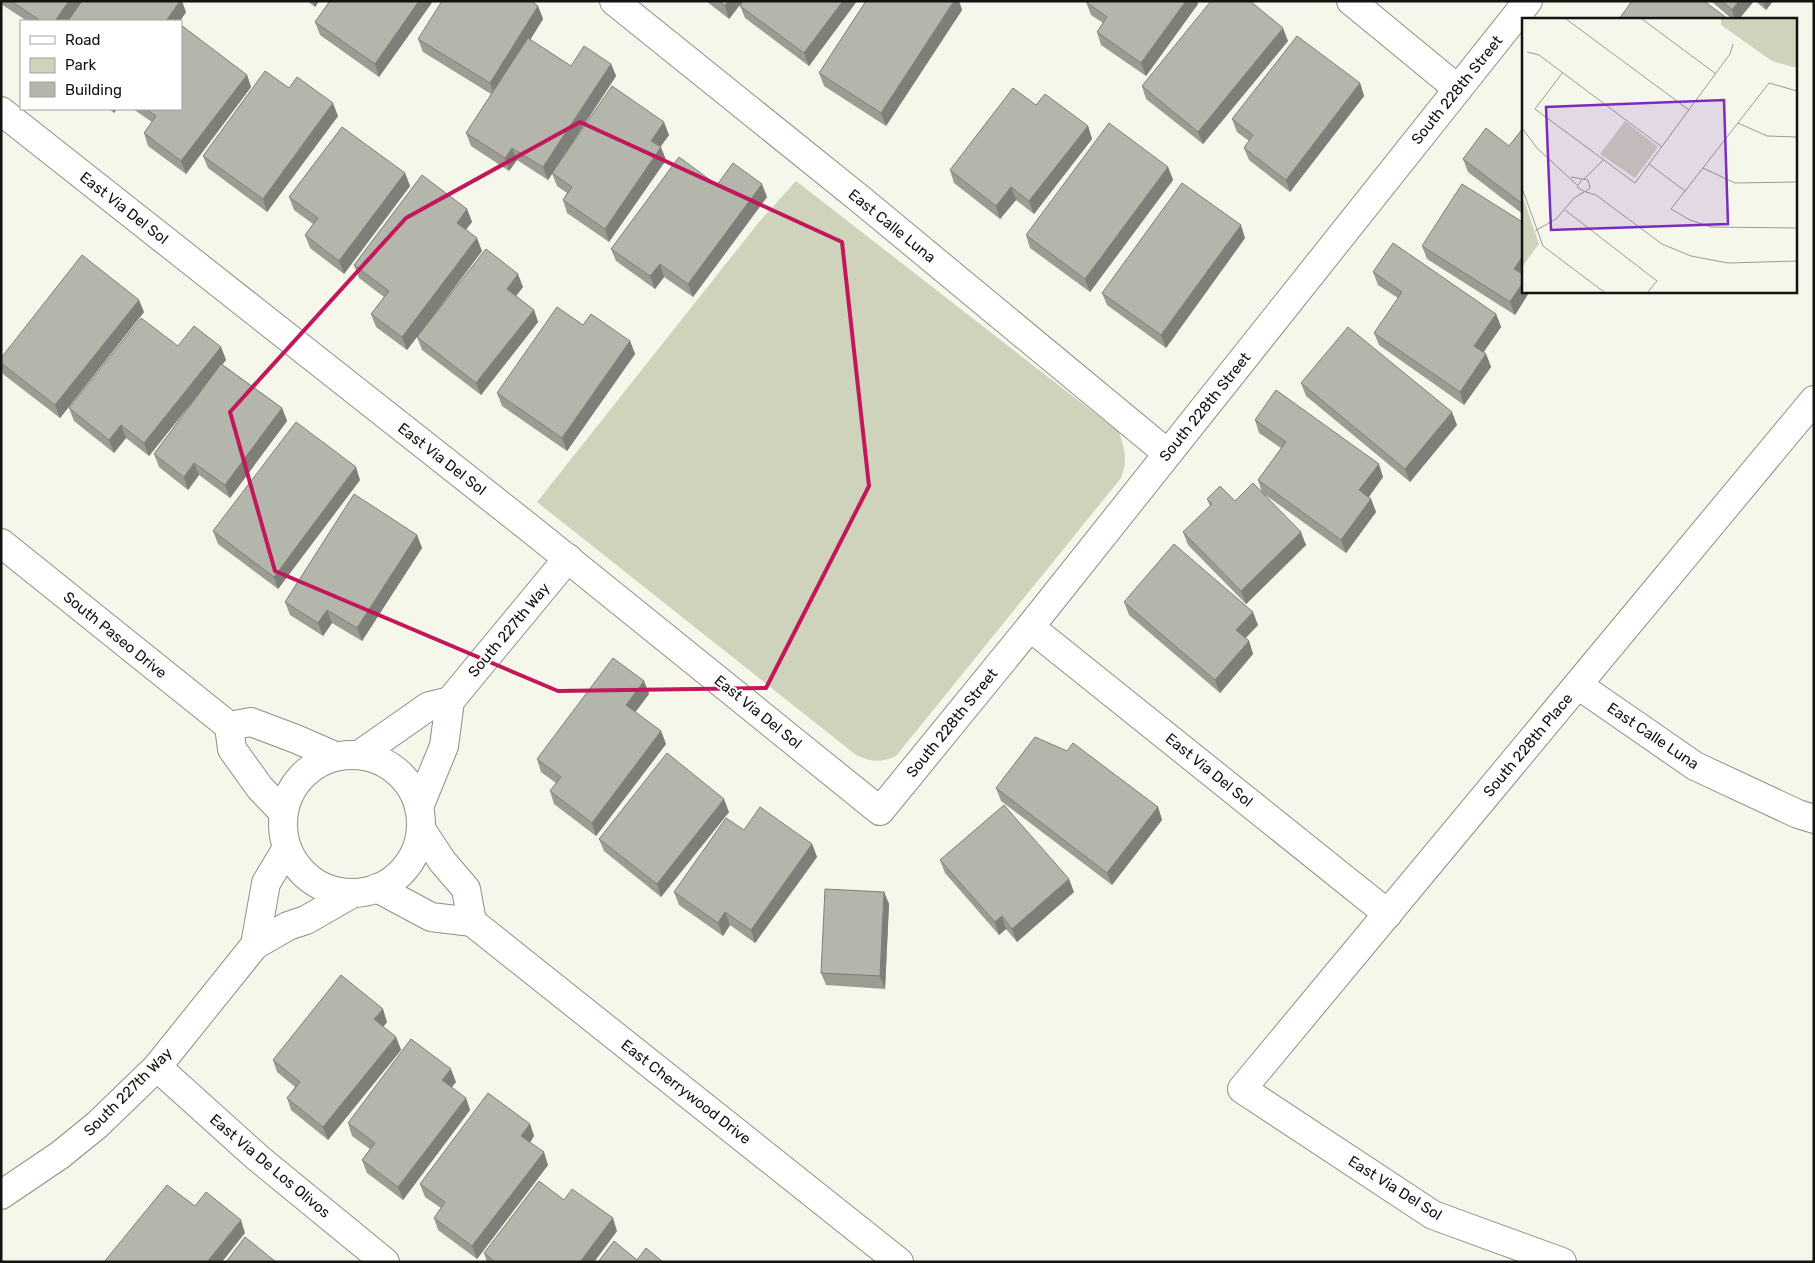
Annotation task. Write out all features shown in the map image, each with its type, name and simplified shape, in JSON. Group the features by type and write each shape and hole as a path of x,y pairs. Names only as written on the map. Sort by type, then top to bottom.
{"street":[{"name":"East Calle Luna","path":"614,1 860,199 1167,453"},
{"path":"1351,1 1458,89"},
{"name":"South 228th Street","path":"880,811 1030,627 1528,1"},
{"name":"East Via Del Sol","path":"1,111 568,558 880,811"},
{"name":"South 228th Place","path":"1242,1089 1814,400"},
{"name":"South Paseo Drive","path":"1,543 229,726"},
{"name":"South 227th Way","path":"450,701 568,558"},
{"name":"East Via Del Sol","path":"1030,627 1388,914"},
{"name":"East Calle Luna","path":"1578,685 1695,766 1798,814 1814,819"},
{"path":"450,701 444,746 420,818 417,847 408,864 394,878 365,890 336,891 320,885 306,876 295,863 287,848 283,830 283,812 289,793 301,777 316,764 347,756 429,706 450,701"},
{"path":"283,812 260,788 232,749 229,726 251,722 347,756 380,760 398,772 411,788 420,818 442,861 466,889 472,922 431,917 365,890"},
{"name":"South 227th Way","path":"255,945 266,883 287,848"},
{"name":"South 227th Way","path":"1,1194 60,1155 98,1126 157,1067 255,945 288,926 306,920 365,890"},
{"name":"East Cherrywood Drive","path":"472,922 899,1262"},
{"name":"East Via De Los Olivos","path":"157,1067 258,1158 385,1262"},
{"name":"East Via Del Sol","path":"1242,1089 1433,1215 1562,1262"}],"highlighted area":[{"path":"580,122 842,242 869,486 766,688 558,691 275,571 230,412 406,218"}],"green space":[{"path":"796,181 1119,432 1125,455 1121,478 896,756 881,761 866,759 856,755 537,502 759,222"}],"building":[{"path":"11,1 69,1 56,20 40,20"},
{"path":"82,1 180,1 167,20 69,20"},
{"path":"330,1 419,1 375,64 315,22"},
{"path":"442,1 531,1 538,6 490,83 418,39"},
{"path":"719,1 728,1 725,6"},
{"path":"743,1 843,1 804,53 740,6"},
{"path":"866,1 954,1 881,113 819,73"},
{"path":"1087,1 1186,1 1141,63 1097,32 1107,17"},
{"path":"1211,1 1250,1 1283,28 1198,132 1142,86"},
{"path":"1632,1 1704,1 1727,18 1620,18"},
{"path":"1722,1 1739,1 1732,10"},
{"path":"182,26 247,75 181,161 144,133 156,116 147,110 182,110"},
{"path":"1297,36 1360,83 1286,180 1244,148 1253,135 1232,119"},
{"path":"528,38 571,66 584,46 611,64 543,167 512,148 505,158 466,133"},
{"path":"265,71 289,88 297,77 333,103 263,199 203,156"},
{"path":"612,86 664,122 651,141 661,147 605,229 563,200 572,187 552,173"},
{"path":"1013,88 1036,105 1045,94 1088,126 1029,201 1011,187 996,206 950,170"},
{"path":"1109,123 1168,167 1085,279 1026,235"},
{"path":"342,127 405,173 339,261 305,235 318,218 289,197"},
{"path":"1486,128 1509,146 1522,130 1522,203 1463,159"},
{"path":"679,157 717,185 733,163 762,184 688,284 660,264 650,276 611,249"},
{"path":"422,175 467,209 457,223 477,238 402,337 371,314 389,291 354,265"},
{"path":"1182,183 1241,225 1161,335 1102,293"},
{"path":"1462,184 1522,222 1522,257 1514,269 1522,274 1522,284 1510,302 1422,246"},
{"path":"1393,243 1496,314 1474,346 1486,354 1460,392 1374,333 1402,292 1373,272"},
{"path":"486,249 518,274 507,289 534,310 476,383 417,337"},
{"path":"82,255 139,300 55,405 1,363 1,358"},
{"path":"557,307 583,325 591,314 630,341 562,438 497,393"},
{"path":"141,318 178,346 194,326 221,347 144,443 121,425 109,440 69,408"},
{"path":"1348,327 1452,412 1405,469 1301,383"},
{"path":"221,364 282,408 225,485 194,463 184,477 154,454"},
{"path":"1276,390 1379,464 1359,490 1371,499 1341,540 1258,480 1286,442 1255,420"},
{"path":"296,422 356,467 274,577 213,531"},
{"path":"1253,483 1301,532 1241,591 1183,532 1212,504 1207,499 1220,486 1235,501"},
{"path":"354,494 417,535 357,628 327,610 318,623 285,602"},
{"path":"1174,544 1253,612 1236,630 1249,641 1215,680 1124,602"},
{"path":"613,658 644,681 626,705 661,731 592,823 550,791 561,777 537,759"},
{"path":"1035,737 1067,751 1073,743 1158,807 1107,873 996,788"},
{"path":"667,753 724,799 657,884 599,839"},
{"path":"1004,805 1069,879 1012,929 1002,916 995,922 940,860"},
{"path":"760,807 812,844 751,930 725,912 718,923 674,892 726,818 744,830"},
{"path":"825,889 884,892 880,976 821,973"},
{"path":"341,975 383,1009 374,1019 396,1037 323,1127 287,1098 300,1082 273,1060"},
{"path":"411,1039 451,1069 442,1080 466,1098 398,1187 362,1160 375,1143 348,1123"},
{"path":"488,1093 530,1124 521,1136 544,1152 472,1246 434,1218 445,1202 420,1184"},
{"path":"539,1181 564,1200 572,1189 613,1218 580,1262 495,1262 484,1253"},
{"path":"167,1185 195,1206 206,1192 241,1220 207,1262 104,1262"},
{"path":"245,1237 276,1262 226,1262"},
{"path":"614,1241 637,1260 646,1248 663,1262 598,1262"}]}
